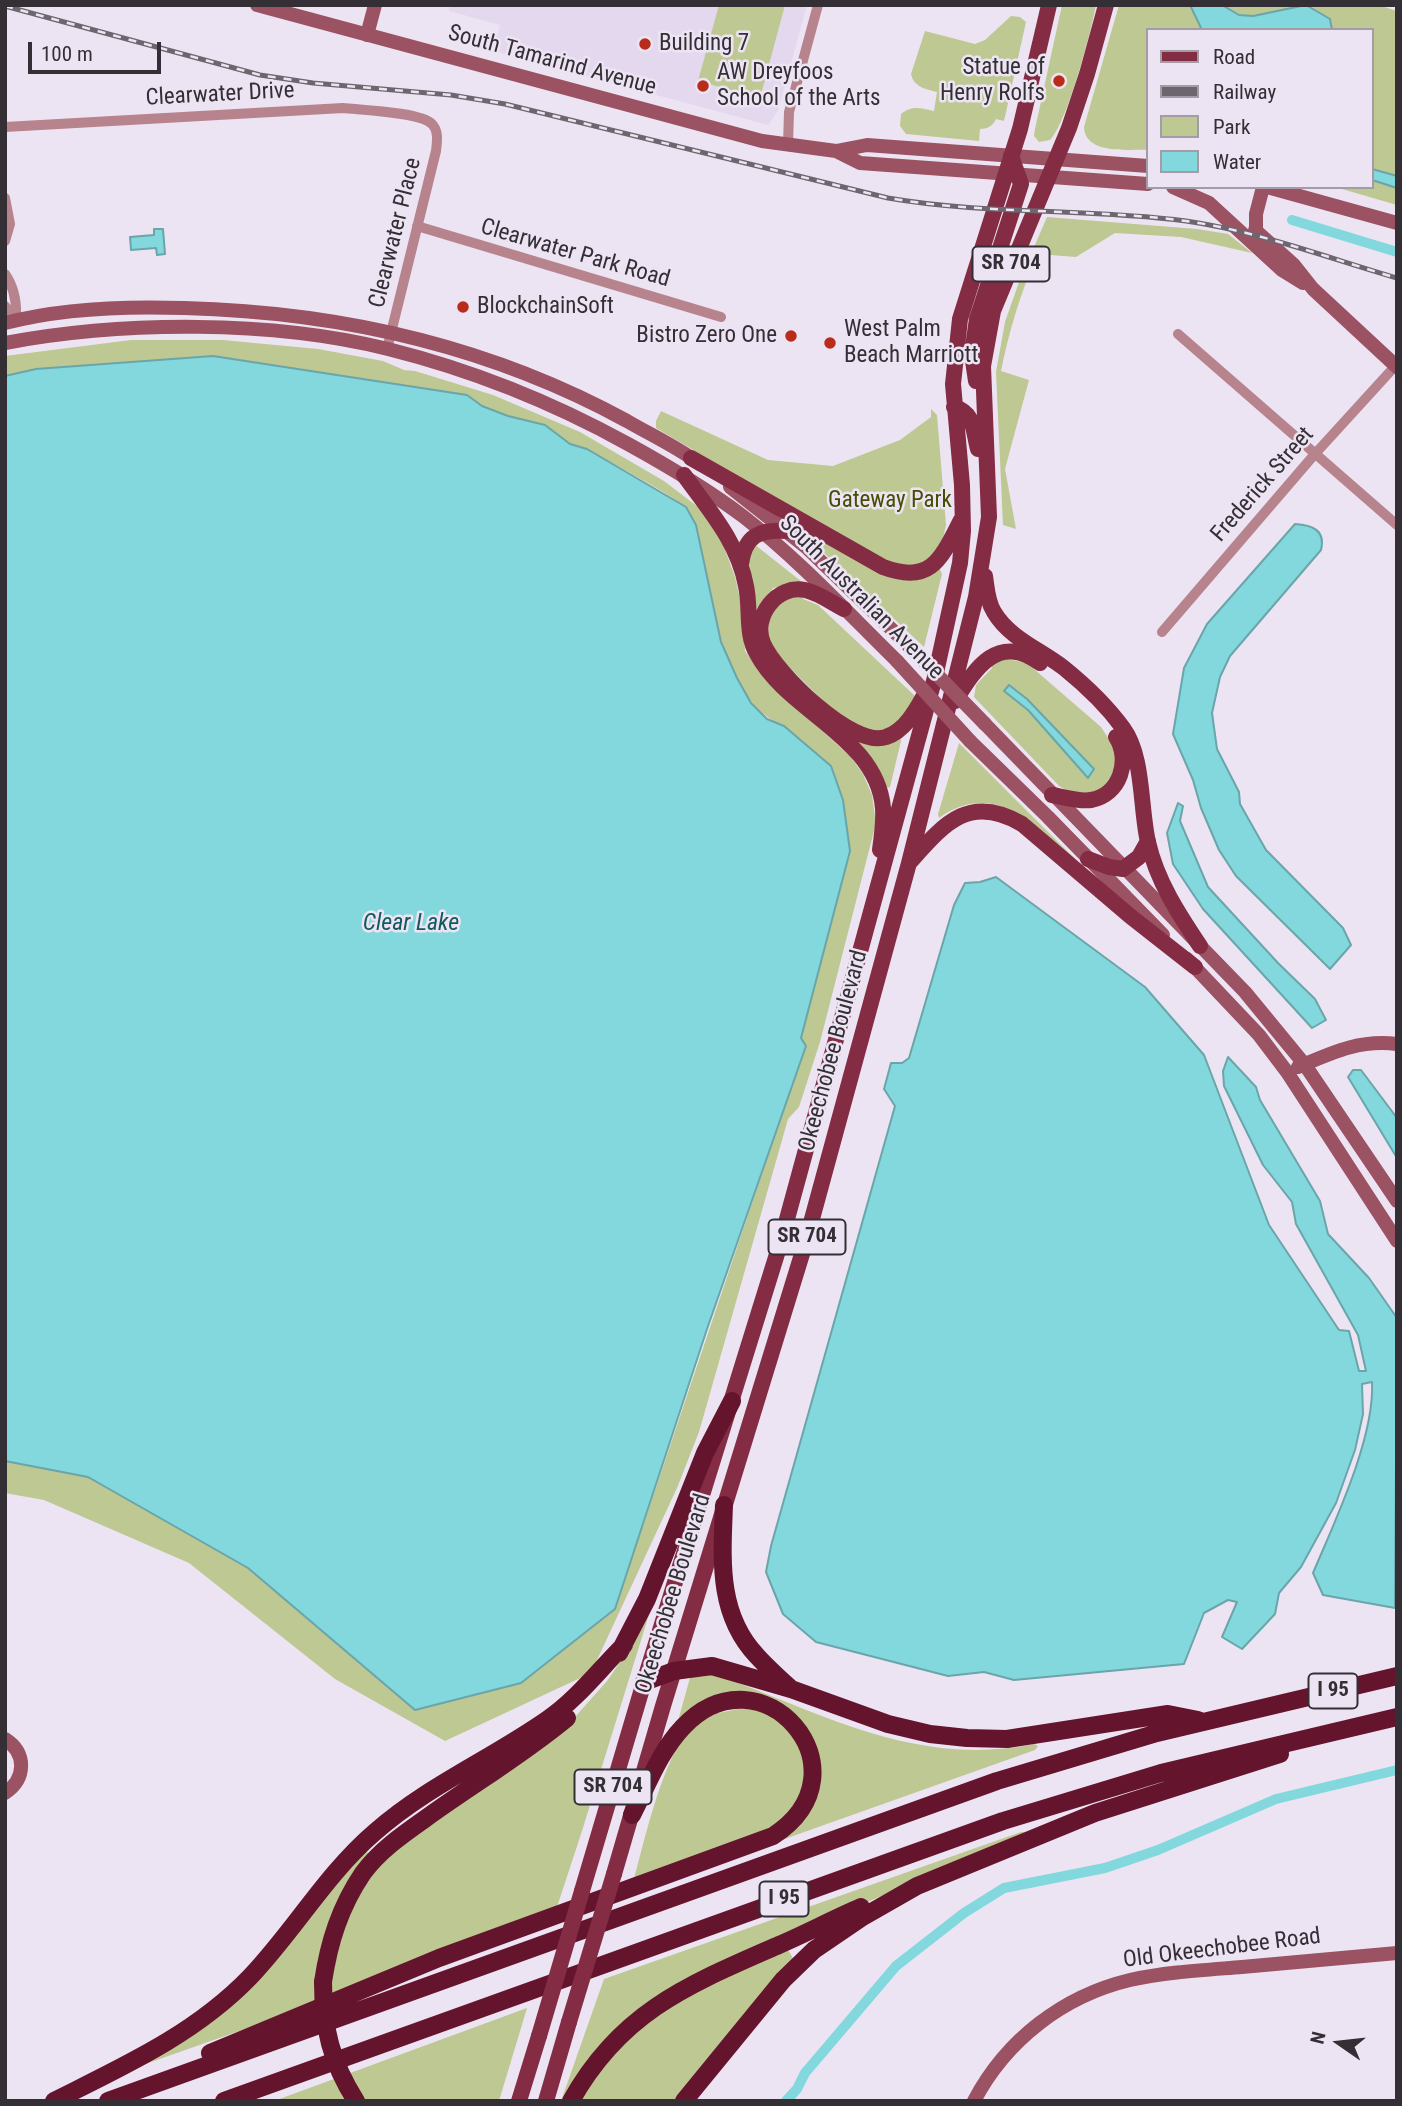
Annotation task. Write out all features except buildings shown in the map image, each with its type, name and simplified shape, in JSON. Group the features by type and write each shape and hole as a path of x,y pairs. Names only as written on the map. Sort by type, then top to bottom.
{"highway":[{"path":"356,2101 328,2041 323,2012 323,1982 327,1955 336,1922 348,1897 365,1871 410,1830 540,1741 576,1710 604,1679 647,1599 705,1453 732,1401"},
{"path":"724,1505 722,1559 727,1604 737,1628 755,1655 791,1689"},
{"path":"54,2101 136,2060 179,2035 217,2008 251,1976 346,1860 374,1833 405,1808 551,1717 624,1645"},
{"path":"644,1682 674,1671 712,1666 791,1689 888,1724 930,1734 960,1737 1007,1740 1168,1714 1205,1721"},
{"name":"I 95","path":"108,2101 966,1791 1103,1748 1397,1676"},
{"path":"156,2083 224,2046 439,1958 773,1836 788,1826 799,1813 811,1784 811,1759 802,1735 794,1723 763,1703 744,1700 724,1702 705,1710 682,1728 672,1741 632,1815"},
{"name":"I 95","path":"224,2101 1003,1821 1161,1773 1397,1717"},
{"path":"571,2101 605,2050 636,2020 663,2000 716,1973 858,1909 1095,1813 1246,1766 1353,1727"},
{"path":"684,2101 775,1990 814,1951 861,1918 917,1886"}],"main road":[{"name":"South Tamarind Avenue","path":"257,5 762,141 836,151 867,145 1146,166"},
{"path":"367,35 374,5"},
{"name":"Okeechobee Boulevard","path":"519,2101 644,1682 790,1210 935,677 960,563 963,515 953,384 960,319 1013,174 1011,156 1020,129 1049,5"},
{"name":"Okeechobee Boulevard","path":"546,2101 806,1241 909,863 983,563 989,517 984,355 993,311 1056,159 1087,74 1106,5"},
{"name":"South Tamarind Avenue","path":"836,151 860,163 1146,184"},
{"path":"984,408 973,366 974,334 1021,187 1013,174"},
{"path":"1178,189 1209,203 1282,270 1313,289"},
{"path":"1258,249 1256,214 1264,189"},
{"path":"1272,189 1397,223"},
{"path":"1255,230 1294,265 1313,289 1396,365"},
{"name":"South Australian Avenue","path":"11,322 120,308 216,308 303,316 392,332 443,345 526,374 607,410 691,458 806,547 910,647 1245,992 1305,1065 1397,1201"},
{"path":"11,322 12,342"},
{"name":"South Australian Avenue","path":"12,342 75,331 205,328 280,332 387,349 474,374 555,407 684,475 763,532 799,563 1259,1035 1287,1072 1397,1241"},
{"path":"954,407 964,410 971,419 987,471"},
{"path":"691,458 883,567 897,572 918,573 937,563 963,515"},
{"path":"684,475 720,523 741,564 750,608 751,639 759,658 798,702 848,742 868,764 876,780 883,806 883,826 873,905"},
{"path":"741,564 751,538 763,532 787,531"},
{"path":"983,563 989,604 995,615 1016,636 1064,668 1085,687 1105,707 1130,740 1147,841 1158,877 1200,946"},
{"path":"844,609 804,590 790,591 772,600 762,620 763,643 769,653 800,688 832,717 856,734 876,739 884,738 907,722 935,677"},
{"path":"948,711 970,678 996,653 1010,651 1026,654 1069,686 1102,718 1118,740 1124,754 1124,764 1113,788 1100,797 1082,800 1052,795"},
{"path":"909,863 942,826 954,817 981,811 996,812 1022,824 1130,916 1195,967"},
{"path":"1088,859 1123,869 1139,857 1147,841"},
{"path":"1287,1072 1355,1045 1397,1044"},
{"path":"5,1739 19,1752 22,1765 15,1786 5,1793"},
{"name":"Old Okeechobee Road","path":"974,2101 992,2072 1027,2032 1063,2007 1100,1989 1132,1980 1181,1972 1397,1953"}],"street":[{"path":"788,145 789,112 818,5"},
{"name":"Clearwater Drive","path":"5,127 343,108 419,117 435,126"},
{"name":"Clearwater Place","path":"387,349 436,151 435,126"},
{"path":"5,198 10,224 5,241"},
{"name":"Clearwater Park Road","path":"417,226 721,317"},
{"path":"5,274 16,303 11,322"},
{"path":"5,306 11,322"},
{"path":"1178,334 1397,525"},
{"name":"Frederick Street","path":"1162,632 1314,455 1396,365"}],"shaded area":[{"name":"AW Dreyfoos School of the Arts","path":"450,5 807,5 778,111 768,125 493,51 500,25 449,11"}],"green space":[{"path":"719,5 785,5 760,98 698,81"},
{"path":"1062,5 1096,5 1084,55 1064,116 1050,140 1039,142 1034,136 1035,129"},
{"path":"1119,5 1378,5 1397,11 1397,205 1342,189 1374,189 1374,28 1146,28 1146,150 1119,150 1099,146 1086,136 1084,127"},
{"path":"1011,16 1020,17 1026,22 1004,121 996,119 990,127 980,129 979,141 906,134 900,126 901,114 913,108 934,111 937,92 917,85 911,74 925,31 975,44 985,40"},
{"path":"1047,217 1228,234 1252,253 1181,237 1115,233 1076,257 1037,254 1016,312 1001,371 1029,380 1005,469 1016,529 1003,525 996,372 1005,322"},
{"path":"131,340 223,340 318,349 383,361 404,370 493,395 580,432 664,481 702,510 721,539 735,577 742,608 745,651 768,682 851,757 863,774 872,795 876,823 820,1042 799,1107 788,1119 699,1432 677,1488 591,1673 445,1741 335,1679 189,1563 44,1500 5,1493 5,1461 88,1477 248,1568 415,1710 615,1609 805,1046 801,1039 784,726 764,714 748,698 736,678 719,631 694,522 688,510 657,489 587,449 570,444 545,425 482,406 467,395 213,356 36,369 5,376 5,356"},
{"name":"Gateway Park","path":"931,409 937,415 946,525 942,543 921,567 887,564 656,428 661,411 768,460 833,466 900,440 931,417"},
{"path":"793,524 889,575 939,567 942,574 924,647"},
{"path":"754,544 802,582 773,588 756,617 746,564"},
{"path":"803,594 803,599 818,605 915,696 903,720 899,718 895,724 877,734 860,731 825,703 782,660 768,638 769,615 781,601"},
{"path":"1007,659 1027,663 1101,727 1116,750 1118,764 1104,789 1092,795 1074,795 1059,786 974,697 976,685 992,668 991,663"},
{"path":"900,737 890,787 885,788 875,763 852,740 874,745"},
{"path":"959,743 1098,882 1038,828 1000,806 968,804 939,818"},
{"path":"651,1608 557,1907 330,1996 339,1933 373,1871 399,1846 575,1717 607,1681 627,1652"},
{"path":"706,1673 840,1723 915,1744 953,1749 993,1749 1034,1744 1038,1746 1035,1750 779,1841 816,1777 773,1702 678,1721 691,1674"},
{"path":"740,1705 781,1718 805,1754 802,1797 776,1827 634,1879 659,1790 679,1744 691,1727 704,1716"},
{"path":"1025,1832 863,1904 614,2031 587,2060 588,2063 565,2101 561,2101 604,1979"},
{"path":"362,1851 369,1853 344,1890 328,1923 317,1980 316,2004 137,2067 183,2038"},
{"path":"787,1948 794,1960 673,2101 577,2101 611,2051 673,2001"},
{"path":"527,2008 499,2101 274,2101"}],"water":[{"path":"1190,5 1222,5 1239,15 1253,16 1306,5 1330,19 1332,28 1201,28"},
{"path":"1374,170 1397,176 1397,188 1374,181"},
{"path":"154,229 163,229 165,254 157,255 156,248 131,250 130,237 154,235"},
{"name":"Clear Lake","path":"213,356 467,395 482,406 508,416 545,425 570,444 587,449 686,507 696,525 721,642 737,678 751,703 767,719 784,726 831,766 843,800 850,851 801,1038 806,1046 707,1329 615,1609 521,1683 415,1710 248,1568 88,1477 5,1461 5,376 36,369"},
{"path":"1295,524 1307,526 1319,533 1321,550 1230,656 1220,677 1212,713 1217,749 1239,792 1240,804 1266,850 1343,928 1351,945 1330,969 1236,876 1219,850 1173,734 1184,668 1207,624"},
{"path":"1009,685 1027,699 1094,769 1088,778 1028,710 1004,691"},
{"path":"1178,803 1183,806 1180,821 1208,887 1315,999 1326,1020 1312,1028 1203,909 1173,864 1167,833"},
{"path":"996,877 1145,987 1204,1055 1269,1225 1339,1330 1349,1331 1359,1371 1366,1371 1358,1335 1296,1224 1292,1202 1263,1165 1224,1086 1223,1071 1228,1057 1256,1087 1260,1100 1320,1201 1328,1234 1369,1278 1397,1318 1395,1608 1323,1595 1313,1573 1352,1479 1367,1428 1372,1382 1362,1384 1363,1414 1355,1450 1336,1503 1301,1567 1279,1593 1275,1614 1242,1649 1222,1637 1237,1602 1228,1600 1204,1613 1184,1664 1014,1680 984,1672 948,1676 816,1642 783,1614 766,1572 771,1546 895,1106 884,1089 891,1063 902,1063 909,1058 954,905 965,883"},
{"path":"1353,1070 1361,1070 1397,1118 1397,1158 1348,1077"}],"waterway":[{"path":"1292,220 1397,252"},
{"path":"786,2101 797,2089 805,2073 896,1966 964,1913 1004,1888 1105,1868 1158,1850 1276,1799 1397,1770"}],"railway":[{"path":"5,6 260,75 313,83 451,95 505,104 888,198 962,207 1111,214 1186,221 1266,238 1397,278"}],"place":[{"name":"Building 7","path":"645,44"},
{"name":"Statue of Henry Rolfs","path":"1059,81"},
{"name":"AW Dreyfoos School of the Arts","path":"703,86"},
{"name":"BlockchainSoft","path":"463,307"},
{"name":"Bistro Zero One","path":"791,336"},
{"name":"West Palm Beach Marriott","path":"830,343"}]}
